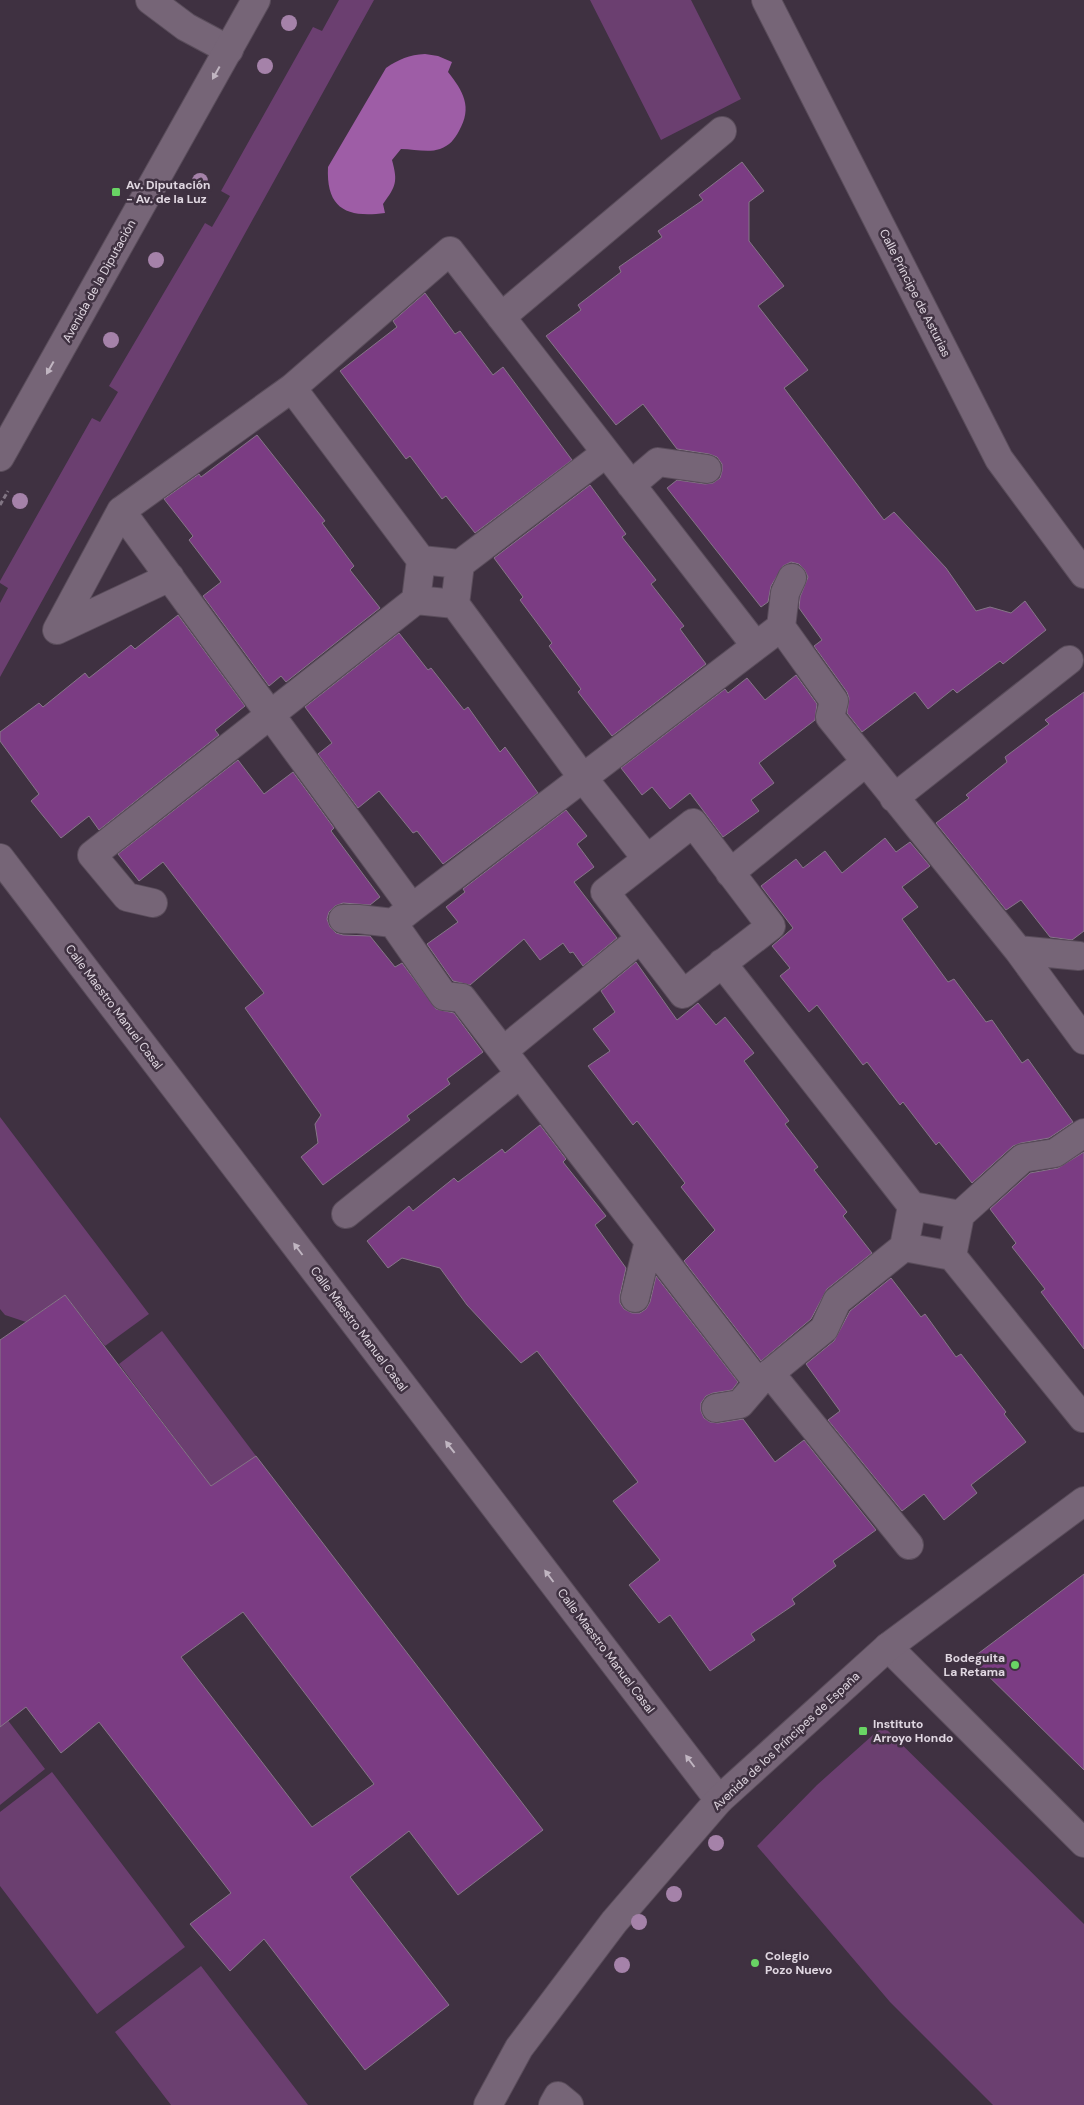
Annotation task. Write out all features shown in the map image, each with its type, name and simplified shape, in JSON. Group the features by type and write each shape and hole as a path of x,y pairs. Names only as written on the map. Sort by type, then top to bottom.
{"street":[{"path":"150,0 186,27 229,50"},
{"name":"Avenida de la Diputación","path":"0,457 256,0"},
{"name":"Calle Príncipe de Asturias","path":"766,0 999,459 1084,574"},
{"path":"501,316 722,131"},
{"path":"170,577 57,630 121,511 292,388 450,251 756,646"},
{"path":"292,388 421,560 416,600"},
{"path":"421,560 460,564 606,453"},
{"path":"631,485 658,462 707,469"},
{"path":"121,511 270,714 402,915 444,996 462,998 648,1241 909,1545"},
{"path":"460,564 455,604 583,778 647,859"},
{"path":"343,919 402,915 583,778 780,627 785,593 792,578"},
{"path":"153,902 127,897 92,855 416,600 455,604"},
{"path":"780,627 834,701 830,717 1018,950 1084,1040"},
{"path":"894,798 1069,660"},
{"path":"730,872 866,762"},
{"path":"693,823 730,872 771,926 683,994 605,892 693,823"},
{"name":"Calle Maestro Manuel Casal","path":"0,858 720,1800"},
{"path":"502,1051 640,939"},
{"path":"1018,950 1079,956"},
{"path":"722,963 912,1206 960,1215"},
{"path":"346,1214 520,1074"},
{"path":"952,1256 960,1215 1023,1158 1055,1153 1084,1134"},
{"path":"716,1408 740,1404 764,1378 824,1329 837,1301 904,1248 912,1206"},
{"path":"635,1298 648,1241"},
{"path":"904,1248 952,1256 1083,1418"},
{"name":"Avenida de los Príncipes de España","path":"488,2105 519,2048 608,1930 720,1800 888,1647 1084,1501"},
{"path":"888,1647 1084,1843"},
{"path":"553,2105 558,2096 569,2105"}],"shaded area":[{"path":"339,0 374,0 0,677 0,603 8,588 0,583 0,581 92,418 100,422 118,392 109,386 205,223 212,227 230,196 221,191 313,27 322,31"},
{"path":"590,0 691,0 741,99 661,140"},
{"path":"425,54 438,56 452,62 448,72 462,93 466,107 459,131 451,142 440,149 426,151 401,149 392,160 395,184 383,204 385,213 360,214 342,208 335,201 331,193 328,181 328,167 386,68 404,58"},
{"path":"0,1117 149,1314 105,1346 65,1295 26,1322 5,1315 0,1309"},
{"path":"162,1331 256,1456 211,1486 119,1364"},
{"path":"0,1710 45,1769 0,1805"},
{"path":"883,1726 1084,1924 1084,2105 993,2105 890,2002 757,1846 817,1785"},
{"path":"52,1772 185,1947 97,2014 0,1886 0,1812"},
{"path":"201,1966 308,2105 171,2105 115,2032"}],"building":[{"path":"742,162 764,191 749,202 749,241 784,286 758,306 808,370 784,388 884,520 894,512 946,568 976,611 990,607 1011,613 1025,601 1046,630 1003,664 1000,661 957,693 953,689 928,709 915,692 862,732 847,713 849,698 847,692 814,646 822,640 799,608 800,597 808,577 804,569 799,564 791,562 783,566 771,586 768,602 761,607 667,488 677,480 705,484 713,483 720,478 722,471 722,464 717,457 677,449 643,404 616,425 546,336 581,310 578,305 621,272 619,267 662,237 658,231 703,200 699,195"},
{"path":"425,293 455,334 460,331 493,375 503,367 572,460 475,533 446,496 442,499 410,456 406,459 340,371 397,327 393,321"},
{"path":"257,435 325,521 322,523 354,566 350,570 380,608 286,682 281,676 269,686 203,596 221,582 189,540 193,536 164,499 199,474 201,477"},
{"path":"590,485 626,534 622,537 656,580 651,584 684,626 680,629 706,664 612,736 578,692 581,689 549,646 552,643 520,600 523,597 494,558"},
{"path":"178,615 245,706 215,730 219,735 99,830 89,816 61,838 31,801 39,794 0,741 0,732 39,703 43,707 85,673 89,678 131,645 135,649"},
{"path":"399,633 428,670 431,668 464,710 468,707 500,752 505,747 538,793 443,864 417,831 413,833 379,791 358,808 318,754 332,743 305,707"},
{"path":"796,675 817,704 815,720 759,763 774,783 751,800 759,811 723,837 690,793 670,809 652,787 642,795 621,768 725,689 728,693 747,678 765,700"},
{"path":"1084,692 1084,931 1072,940 1050,937 1021,900 1006,910 936,823 969,798 966,795 1007,762 1005,757 1049,724 1045,720"},
{"path":"238,760 264,794 293,772 334,828 331,831 380,897 370,905 343,903 335,906 329,912 327,919 330,927 336,933 343,935 370,936 395,967 402,963 436,1009 454,1013 483,1052 447,1079 450,1084 407,1116 410,1120 323,1185 301,1157 318,1143 315,1124 321,1115 245,1008 264,993 163,862 139,881 118,854"},
{"path":"566,810 587,836 577,844 594,867 574,882 617,938 583,966 573,952 570,953 563,943 540,960 524,939 470,985 453,981 427,944 458,922 446,907 465,892 463,889"},
{"path":"885,838 896,852 910,842 930,866 902,887 918,907 902,919 948,982 954,979 986,1022 992,1020 1022,1063 1028,1059 1073,1122 1049,1138 1013,1146 972,1183 939,1142 936,1145 903,1102 900,1105 867,1062 863,1065 817,1005 809,1012 780,976 790,968 772,946 793,928 761,886 796,859 803,868 825,851 842,873"},
{"path":"636,962 677,1020 698,1003 716,1025 725,1017 754,1053 744,1061 789,1121 785,1124 818,1167 814,1170 847,1212 843,1216 872,1253 827,1289 811,1319 761,1361 684,1261 715,1230 681,1187 685,1183 637,1121 633,1125 588,1066 610,1051 593,1029 615,1012 601,991"},
{"path":"540,1125 566,1159 563,1162 606,1216 595,1225 626,1268 620,1295 620,1303 624,1309 632,1313 640,1313 646,1309 650,1302 656,1276 738,1382 732,1390 706,1396 701,1403 701,1411 704,1418 710,1422 718,1423 743,1419 775,1462 804,1440 876,1530 833,1561 836,1566 792,1599 795,1604 751,1634 755,1640 710,1671 670,1615 659,1623 629,1585 660,1560 613,1501 638,1482 537,1351 521,1363 467,1305 440,1268 402,1258 388,1268 367,1241 409,1206 413,1211 454,1178 458,1182 502,1149 505,1153"},
{"path":"1084,1152 1084,1349 1041,1292 1045,1289 1012,1247 1016,1243 990,1209 1030,1173 1058,1168"},
{"path":"891,1278 921,1317 925,1314 956,1357 961,1354 1006,1412 1004,1414 1026,1442 971,1485 977,1493 944,1520 924,1494 902,1511 828,1420 840,1411 806,1364 834,1341 850,1311"},
{"path":"65,1295 211,1486 256,1456 543,1830 458,1895 409,1831 350,1877 449,2005 365,2070 264,1939 230,1971 190,1924 231,1893 99,1722 61,1753 26,1707 0,1727 0,1340","holes":["243,1612 374,1784 312,1827 181,1657"]},
{"path":"1084,1574 1084,1770 971,1659"}],"place":[{"name":"Av. Diputación - Av. de la Luz","path":"116,192"},
{"name":"Bodeguita La Retama","path":"1015,1665"},
{"name":"Instituto Arroyo Hondo","path":"863,1731"},
{"name":"Colegio Pozo Nuevo","path":"755,1963"}]}
